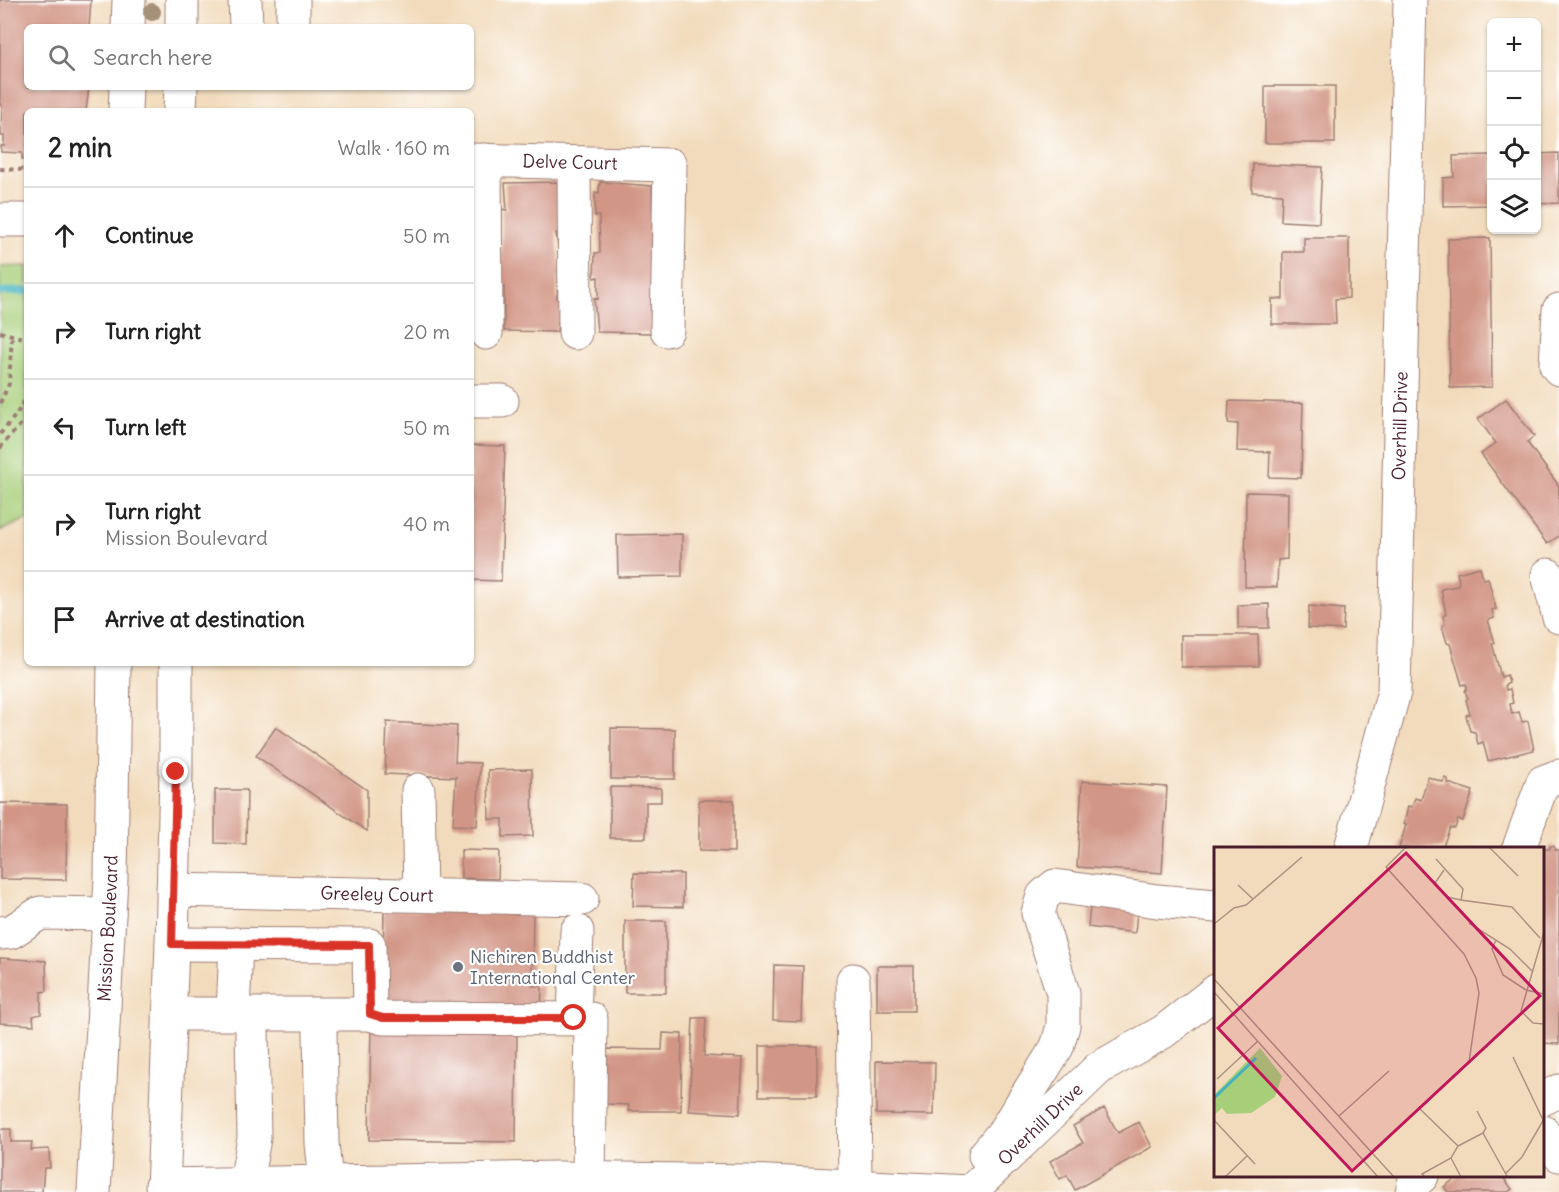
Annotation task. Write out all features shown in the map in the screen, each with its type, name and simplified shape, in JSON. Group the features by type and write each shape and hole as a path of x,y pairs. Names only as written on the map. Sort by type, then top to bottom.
{"street":[{"path":"128,24 129,0"},
{"path":"182,0 182,24"},
{"path":"245,0 246,24"},
{"path":"293,0 293,24"},
{"name":"Overhill Drive","path":"1352,847 1394,692 1410,0"},
{"path":"125,108 126,90"},
{"path":"180,108 181,90"},
{"path":"478,160 486,333"},
{"name":"Delve Court","path":"478,160 670,165 667,330"},
{"path":"574,163 574,333"},
{"path":"0,220 24,220"},
{"path":"1559,310 1557,365 1559,369"},
{"path":"1548,575 1559,617"},
{"name":"Mission Boulevard","path":"94,1192 109,914 114,666"},
{"path":"163,1188 172,944 176,666"},
{"path":"1520,847 1543,782 1559,776"},
{"path":"418,790 420,895"},
{"path":"954,1191 1003,1133 1057,1047 1063,1026 1063,993 1038,913 1043,896 1055,886 1157,901 1214,906"},
{"name":"Greeley Court","path":"173,890 582,899"},
{"path":"0,933 11,932 40,913 109,914"},
{"path":"574,1018 577,931"},
{"path":"172,944 369,945 370,1014"},
{"path":"236,944 254,1138 246,1183"},
{"path":"853,980 855,1186"},
{"name":"Overhill Drive","path":"163,1188 246,1183 326,1182 557,1185 589,1179 747,1181 970,1192 1099,1068 1163,1032 1214,992"},
{"path":"169,1014 243,1022 370,1014 383,1018 591,1019 589,1179"},
{"path":"320,1030 322,1143 326,1182"},
{"path":"1544,1098 1559,1091"},
{"path":"1544,1134 1559,1155"},
{"path":"1412,1192 1414,1183 1421,1177"}],"path":[{"path":"0,169 24,170"},
{"path":"0,332 24,338"},
{"path":"0,403 9,384 12,335"},
{"path":"0,434 24,401"},
{"path":"0,448 24,420"}],"green space":[{"path":"24,266 24,520 0,531 0,267"}],"building":[{"path":"0,0 91,0 89,24 24,24 24,90 89,90 86,108 24,108 24,159 22,153 1,152 1,146 4,146 4,136 1,136 2,106 0,105"},
{"path":"1265,86 1335,86 1335,143 1265,143"},
{"path":"1559,153 1559,203 1541,204 1541,154"},
{"path":"1487,155 1487,205 1443,206 1443,178 1454,177 1453,156"},
{"path":"1253,164 1322,167 1319,223 1281,221 1282,194 1252,192"},
{"path":"558,182 560,231 556,233 562,277 558,276 557,299 561,298 562,322 558,322 557,332 504,331 504,287 501,287 502,209 507,210 505,183"},
{"path":"600,182 652,186 654,288 651,333 597,332 594,298 598,299 598,277 594,278 595,253 600,253 599,216 595,216 595,192 599,193"},
{"path":"1304,238 1349,238 1349,298 1335,299 1336,324 1272,324 1272,299 1283,299 1283,252 1304,252"},
{"path":"1490,238 1492,387 1450,388 1448,239"},
{"path":"1506,399 1534,436 1527,442 1559,486 1559,536 1547,544 1481,454 1496,443 1478,419"},
{"path":"1229,401 1303,403 1301,478 1269,477 1270,452 1237,451 1238,424 1228,423"},
{"path":"474,445 505,446 501,581 474,580"},
{"path":"1246,492 1288,493 1287,559 1278,560 1277,587 1245,587"},
{"path":"682,534 682,576 618,577 617,535"},
{"path":"1480,567 1483,579 1488,578 1496,609 1492,610 1494,618 1488,620 1501,677 1507,675 1509,683 1505,685 1506,690 1510,689 1513,703 1510,704 1512,714 1519,712 1522,722 1528,721 1534,750 1488,761 1483,742 1478,744 1475,732 1470,731 1466,715 1470,714 1466,700 1468,698 1465,691 1466,684 1462,685 1442,626 1445,624 1443,616 1446,614 1441,589 1457,586 1459,582 1457,573"},
{"path":"1269,604 1269,628 1238,628 1238,605"},
{"path":"1309,606 1344,609 1343,630 1308,628"},
{"path":"1181,635 1258,635 1259,666 1181,667"},
{"path":"387,722 457,726 455,762 480,763 477,826 453,825 456,777 385,774"},
{"path":"276,727 367,790 367,831 256,756"},
{"path":"611,728 675,729 675,779 611,779"},
{"path":"532,769 533,836 503,837 503,819 489,819 488,770"},
{"path":"1428,777 1443,782 1445,778 1448,779 1448,783 1473,791 1463,821 1458,820 1455,828 1450,828 1442,847 1399,847 1406,825 1404,824 1408,806 1412,807 1415,798 1421,800"},
{"path":"1082,781 1167,787 1162,873 1077,867"},
{"path":"610,787 661,788 661,802 646,802 646,838 610,838"},
{"path":"215,790 247,790 246,844 215,843"},
{"path":"699,800 734,800 734,852 699,851"},
{"path":"0,803 67,804 66,880 0,879"},
{"path":"1550,846 1554,846 1555,850 1559,850 1559,1044 1544,1043 1544,849 1550,849"},
{"path":"461,850 499,851 498,879 461,878"},
{"path":"634,873 683,874 683,907 633,906"},
{"path":"1090,906 1137,912 1135,933 1088,927"},
{"path":"384,909 533,912 532,986 542,986 541,1010 382,1007"},
{"path":"625,921 666,921 666,993 625,993"},
{"path":"0,958 46,961 47,991 41,992 41,1014 33,1016 34,1025 0,1023"},
{"path":"774,965 803,966 801,1021 773,1020"},
{"path":"877,966 914,966 914,1011 877,1011"},
{"path":"693,1018 706,1018 704,1056 743,1058 740,1114 689,1111"},
{"path":"371,1024 517,1027 516,1142 369,1140"},
{"path":"663,1033 682,1034 681,1111 628,1111 629,1105 606,1104 607,1049 662,1050"},
{"path":"759,1046 817,1046 817,1096 759,1096"},
{"path":"876,1061 935,1062 934,1115 876,1114"},
{"path":"1104,1108 1118,1133 1139,1122 1152,1147 1075,1190 1067,1175 1060,1179 1050,1161 1083,1143 1073,1126"},
{"path":"0,1129 11,1129 11,1142 32,1142 31,1150 49,1149 50,1168 44,1168 42,1192 0,1192"},
{"path":"1458,1177 1503,1177 1512,1189 1508,1192 1448,1192 1444,1187"}],"waterway":[{"path":"0,292 24,291"}],"place":[{"name":"Nichiren Buddhist International Center","path":"458,967"}],"route":[{"path":"176,772 172,944 369,945 370,1014 383,1018 574,1018"}]}
